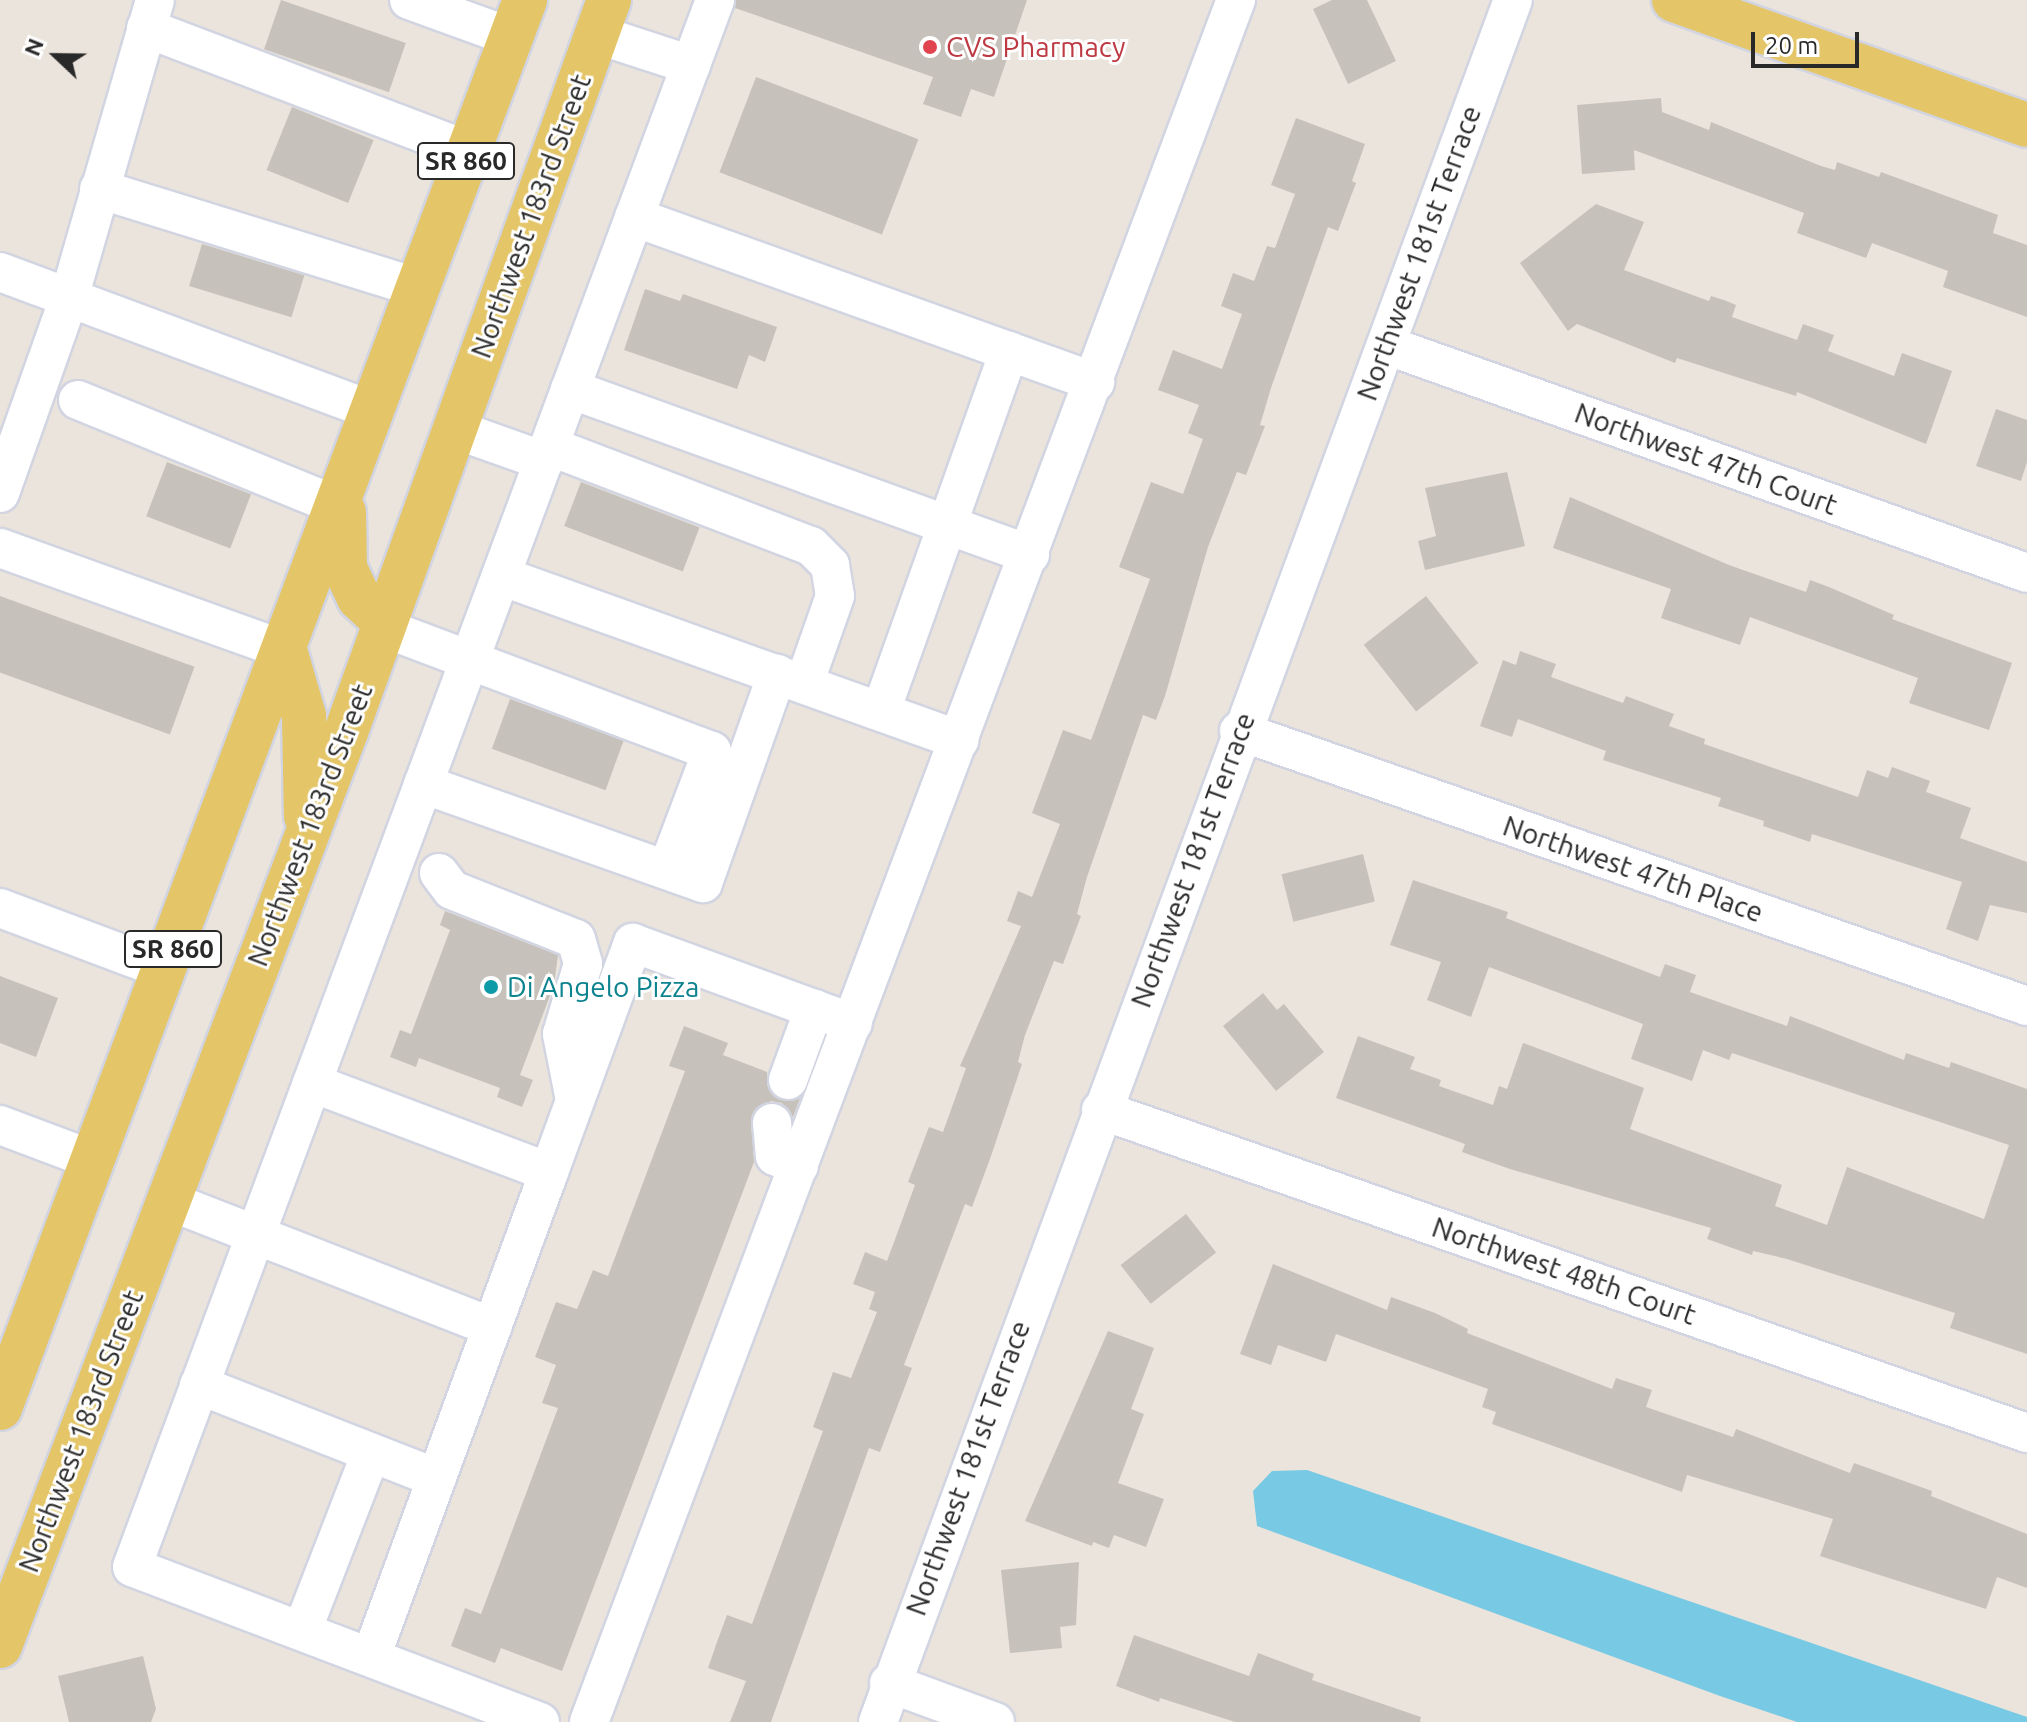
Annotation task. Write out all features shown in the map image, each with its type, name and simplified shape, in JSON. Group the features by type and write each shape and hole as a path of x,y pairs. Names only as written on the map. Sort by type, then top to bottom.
{"main road":[{"path":"1674,0 1734,10 2027,125"},
{"name":"Northwest 183rd Street","path":"2,1636 306,838 602,17"},
{"name":"SR 860","path":"1,1404 285,650 518,18"},
{"path":"341,498 345,568 359,598 384,625"},
{"path":"285,650 304,716 306,838"}],"street":[{"path":"409,0 518,18"},
{"path":"540,1722 132,1567 715,0"},
{"path":"589,1722 1236,0"},
{"name":"Northwest 181st Terrace","path":"878,1722 889,1683 1239,731 1513,0"},
{"path":"0,493 69,298 151,14 470,151"},
{"path":"602,17 691,65"},
{"path":"99,189 418,288"},
{"path":"634,217 1095,382"},
{"path":"0,272 373,411"},
{"name":"Northwest 47th Court","path":"1386,345 2027,573"},
{"path":"881,711 1009,351"},
{"path":"570,389 1030,555"},
{"path":"78,400 341,498"},
{"path":"423,784 703,883 790,679 835,596 830,565 811,546 546,454 454,429"},
{"path":"0,548 285,650"},
{"path":"501,576 960,740"},
{"path":"384,625 712,751 667,870"},
{"name":"Northwest 47th Place","path":"1239,731 2027,1006"},
{"path":"396,857 853,1023"},
{"path":"439,873 452,890 576,939 583,964 562,1034 575,1100"},
{"path":"0,908 165,970"},
{"path":"371,1657 633,943"},
{"path":"788,1080 814,1009"},
{"path":"312,1083 549,1172"},
{"name":"Northwest 48th Court","path":"1101,1110 2027,1433"},
{"path":"772,1123 769,1133 775,1156 799,1166"},
{"path":"0,1125 93,1160"},
{"path":"169,1201 492,1327"},
{"path":"199,1385 436,1478"},
{"path":"302,1631 371,1453"},
{"path":"889,1683 995,1722"}],"water":[{"path":"1307,1470 2027,1717 2027,1722 1797,1722 1720,1696 1257,1526 1253,1491 1272,1471"}],"building":[{"path":"281,0 406,43 389,92 264,49"},
{"name":"CVS Pharmacy","path":"736,0 1027,0 994,97 971,89 961,117 923,104 933,77 735,8"},
{"path":"1332,0 1367,0 1396,61 1348,84 1313,9"},
{"path":"756,77 918,139 882,235 719,172"},
{"path":"1661,98 1662,112 1709,130 1711,122 1821,166 1835,170 1837,162 1879,177 1881,172 1998,215 1993,233 2027,245 2027,317 1943,287 1948,271 1872,243 1866,258 1797,233 1804,213 1634,150 1635,170 1582,174 1577,105"},
{"path":"292,107 374,140 348,203 267,170"},
{"path":"1296,118 1365,144 1352,181 1356,183 1338,231 1328,227 1271,388 1260,425 1265,426 1246,475 1237,472 1208,547 1165,696 1156,720 1143,715 1087,877 1077,914 1081,916 1063,964 1054,961 1025,1035 1018,1062 1022,1064 990,1159 972,1207 965,1204 904,1365 912,1368 880,1452 869,1448 771,1722 730,1722 746,1681 708,1668 717,1642 727,1615 752,1624 823,1431 813,1427 833,1372 851,1378 877,1312 869,1309 875,1292 853,1284 865,1252 887,1261 915,1185 908,1182 929,1127 943,1132 966,1068 960,1066 1021,926 1007,921 1018,891 1032,897 1060,824 1032,813 1063,730 1091,740 1150,579 1119,567 1151,482 1183,494 1203,439 1188,433 1199,405 1158,390 1173,350 1222,369 1242,314 1221,306 1233,273 1254,281 1267,246 1275,248 1295,194 1271,185"},
{"path":"1596,204 1644,222 1624,270 1709,301 1711,296 1724,300 1736,305 1732,317 1797,340 1803,324 1834,335 1828,351 1894,376 1902,353 1952,371 1926,444 1797,392 1796,396 1677,358 1675,363 1577,324 1568,331 1520,263"},
{"path":"202,244 304,275 291,317 189,286"},
{"path":"645,289 680,301 683,294 777,327 765,362 749,355 737,389 624,350"},
{"path":"1996,409 2027,420 2027,462 2021,481 1976,466"},
{"path":"167,462 251,494 230,548 146,516"},
{"path":"1507,472 1525,546 1425,570 1418,541 1436,536 1425,488"},
{"path":"581,482 700,528 683,571 564,526"},
{"path":"1570,497 1729,565 1806,592 1810,580 1894,615 1892,619 2012,663 1989,730 1909,703 1918,678 1750,617 1740,645 1661,618 1671,589 1553,548"},
{"path":"0,596 195,667 170,734 0,673"},
{"path":"1426,596 1478,663 1416,712 1364,645"},
{"path":"1520,651 1556,664 1551,677 1623,703 1626,696 1674,714 1669,726 1705,739 1704,744 1858,797 1867,770 1888,778 1892,767 1930,781 1926,792 1971,808 1960,838 2027,862 2027,913 1990,905 1978,941 1946,929 1962,882 1812,834 1810,842 1763,826 1764,821 1718,806 1721,798 1603,760 1606,751 1518,719 1512,737 1480,726 1503,660 1516,665"},
{"path":"510,699 624,740 606,790 492,749"},
{"path":"1363,854 1375,902 1293,922 1281,874"},
{"path":"1413,880 1508,912 1506,918 1660,977 1665,964 1696,975 1690,992 1787,1026 1790,1016 1904,1060 1906,1053 1949,1068 1951,1062 2027,1089 2027,1354 1950,1328 1955,1313 1787,1259 1753,1251 1752,1255 1707,1239 1711,1228 1510,1169 1462,1152 1465,1144 1336,1098 1358,1036 1415,1057 1410,1069 1441,1080 1439,1086 1493,1105 1499,1086 1507,1089 1523,1043 1644,1088 1630,1129 1782,1185 1775,1206 1827,1225 1847,1167 1984,1219 2009,1145 1732,1053 1729,1060 1703,1050 1692,1081 1631,1059 1643,1024 1489,967 1471,1017 1427,1000 1441,962 1390,945"},
{"name":"Di Angelo Pizza","path":"445,911 558,955 554,985 520,1075 533,1080 522,1107 497,1097 500,1088 419,1058 416,1067 390,1057 400,1030 411,1034 450,930 440,925"},
{"path":"0,976 58,998 36,1057 0,1043"},
{"path":"1263,993 1277,1010 1284,1004 1324,1052 1276,1091 1223,1026"},
{"path":"684,1026 728,1043 723,1055 767,1072 767,1085 780,1100 800,1098 793,1117 782,1103 771,1101 752,1115 754,1162 562,1671 501,1648 495,1663 451,1646 465,1608 481,1614 558,1408 542,1403 556,1365 535,1357 556,1302 577,1309 593,1270 608,1276 685,1071 669,1066"},
{"path":"1186,1214 1216,1253 1151,1304 1121,1265"},
{"path":"1273,1264 1387,1310 1391,1297 1435,1313 1468,1329 1467,1333 1612,1389 1616,1378 1652,1390 1646,1407 1733,1437 1736,1429 1850,1473 1854,1463 1932,1491 1931,1496 2027,1534 2027,1588 1997,1577 1986,1609 1820,1556 1833,1519 1687,1475 1682,1492 1492,1424 1496,1412 1482,1407 1488,1389 1336,1334 1326,1362 1278,1345 1271,1365 1240,1354"},
{"path":"1108,1331 1154,1348 1131,1409 1144,1414 1118,1483 1164,1499 1146,1547 1114,1535 1109,1548 1093,1542 1092,1546 1025,1521"},
{"path":"1079,1562 1076,1625 1060,1627 1062,1648 1010,1653 1001,1570"},
{"path":"1134,1635 1249,1676 1258,1653 1314,1674 1312,1680 1421,1717 1420,1722 1235,1722 1160,1698 1159,1702 1116,1686"},
{"path":"143,1656 156,1709 151,1722 69,1722 58,1676"}],"place":[{"name":"CVS Pharmacy","path":"930,47"},
{"name":"Di Angelo Pizza","path":"491,987"}]}
